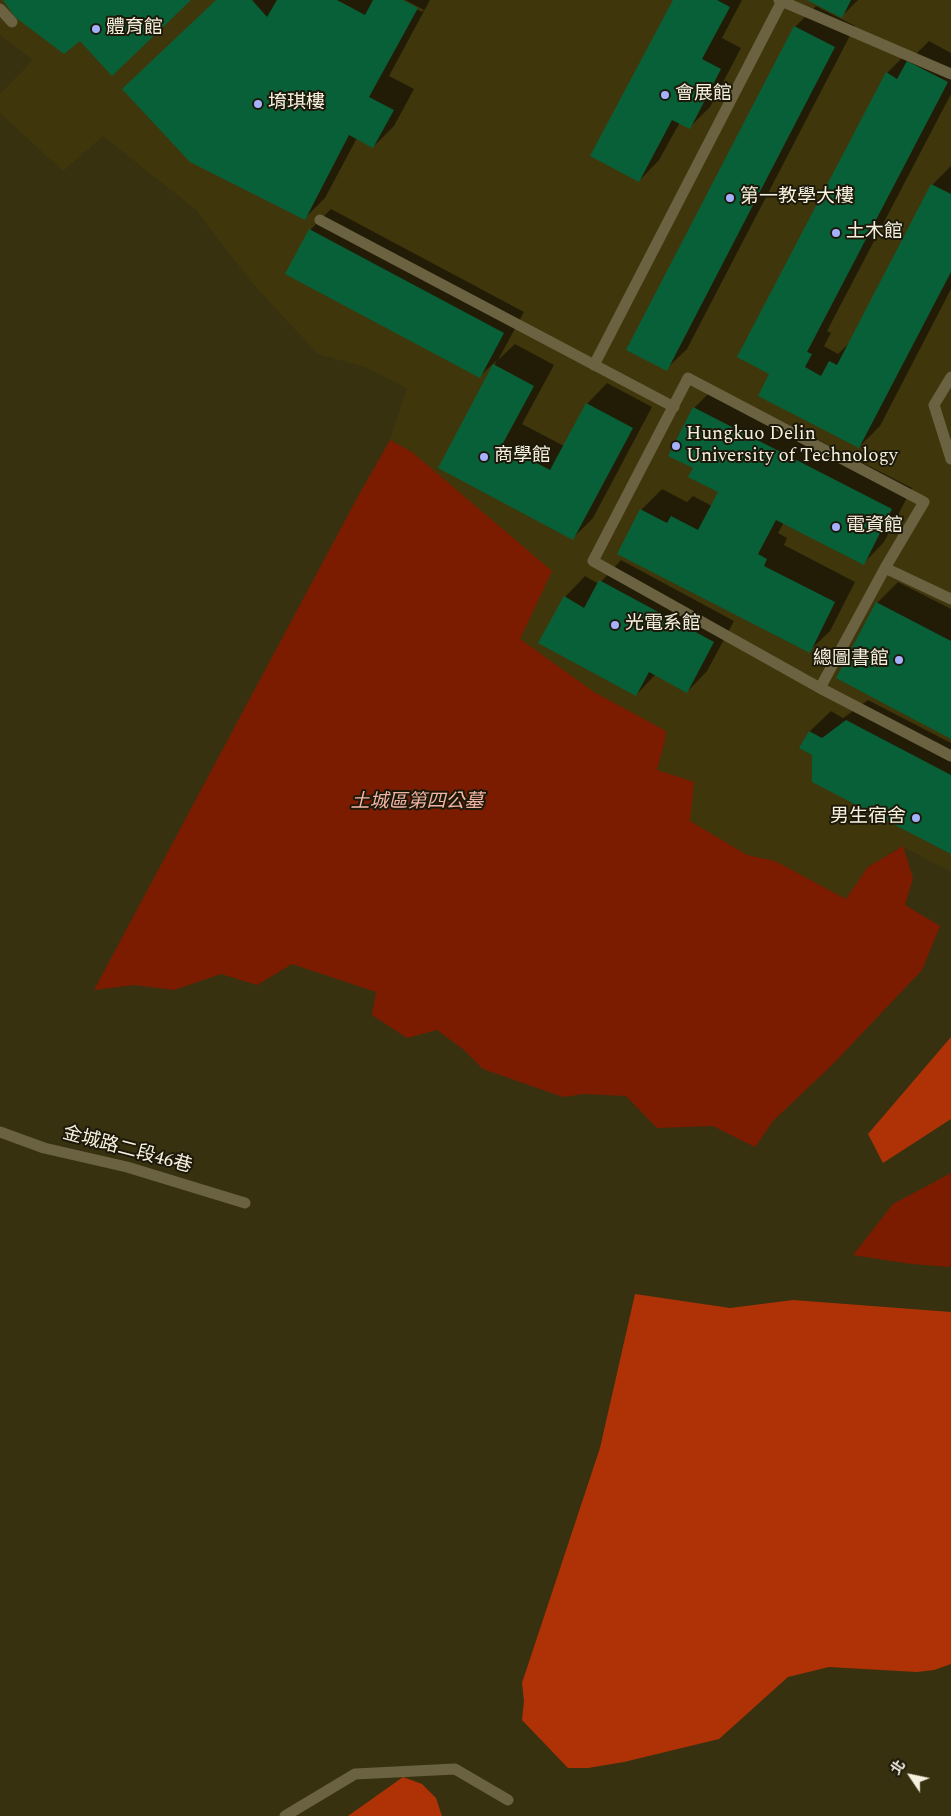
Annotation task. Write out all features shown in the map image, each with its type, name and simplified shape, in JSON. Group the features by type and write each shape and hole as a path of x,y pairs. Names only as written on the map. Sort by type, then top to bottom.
{"lane":[{"path":"594,365 781,1 951,74"},
{"path":"0,9 12,22"},
{"path":"320,220 674,407"},
{"path":"951,377 934,405 951,459"},
{"path":"820,688 885,568 924,502 688,378 593,561 820,688 951,756"},
{"path":"885,568 951,599"},
{"name":"金城路二段46巷","path":"0,1132 44,1148 127,1167 245,1203"},
{"path":"285,1816 355,1774 455,1769 508,1800"}],"shaded area":[{"name":"Hungkuo Delin University of Technology","path":"0,0 951,0 951,872 902,846 868,867 846,899 775,861 747,855 690,821 657,770 665,740 665,731 594,692 520,639 551,571 412,452 390,440 407,388 365,367 318,354 254,285 195,209 103,136 63,171 0,113 0,94 33,60 0,35"},
{"path":"951,1037 951,1119 883,1163 868,1134"},
{"path":"635,1294 730,1308 793,1300 951,1312 951,1664 934,1670 917,1672 829,1667 788,1677 719,1739 624,1762 588,1768 568,1768 522,1720 524,1701 522,1683 600,1448"},
{"path":"403,1777 422,1784 436,1798 442,1816 348,1816"}],"green space":[{"name":"土城區第四公墓","path":"390,440 412,452 552,571 520,639 594,692 666,731 657,770 694,782 690,821 747,855 775,861 846,899 868,867 903,846 913,878 905,905 940,926 922,970 833,1064 773,1121 755,1147 713,1126 657,1128 626,1096 584,1094 563,1097 483,1069 464,1050 437,1030 407,1038 372,1015 376,992 292,964 257,985 221,974 174,990 134,985 94,990 356,500"},
{"path":"951,1173 951,1267 911,1264 853,1255 893,1204"}],"building":[{"name":"體育館","path":"3,0 191,0 112,76 80,41 64,54 15,17"},
{"name":"堉琪樓","path":"216,0 252,0 267,17 277,0 337,0 365,15 373,0 403,0 418,8 369,97 394,110 373,148 349,135 305,220 190,162 122,89"},
{"name":"會展館","path":"673,0 717,0 730,7 702,59 721,69 690,129 672,120 639,182 590,156"},
{"path":"807,0 851,0 842,18"},
{"name":"第一教學大樓","path":"794,26 835,47 667,371 626,350"},
{"name":"土木館","path":"907,61 948,82 807,352 812,354 805,367 821,376 829,361 837,365 931,184 951,194 951,272 859,448 758,396 769,374 737,357 886,72 897,79"},
{"path":"309,229 504,333 480,378 285,274"},
{"name":"商學館","path":"493,364 534,386 502,445 550,470 586,403 633,428 573,540 438,468"},
{"name":"電資館","path":"693,407 892,509 864,565 776,520 758,554 767,559 764,566 835,602 810,653 617,554 640,509 667,523 671,516 698,530 718,492 688,477 693,468 668,456"},
{"name":"光電系館","path":"599,580 714,642 687,693 649,672 636,696 538,643 564,596 584,608"},
{"name":"總圖書館","path":"876,602 951,641 951,739 836,678"},
{"name":"男生宿舍","path":"846,720 951,775 951,854 812,782 812,755 799,748 809,731 822,738"}],"place":[{"name":"體育館","path":"96,29"},
{"name":"會展館","path":"665,95"},
{"name":"堉琪樓","path":"258,104"},
{"name":"第一教學大樓","path":"730,198"},
{"name":"土木館","path":"836,233"},
{"name":"Hungkuo Delin University of Technology","path":"676,446"},
{"name":"商學館","path":"484,457"},
{"name":"電資館","path":"836,527"},
{"name":"光電系館","path":"615,625"},
{"name":"總圖書館","path":"899,660"},
{"name":"男生宿舍","path":"916,818"}]}
